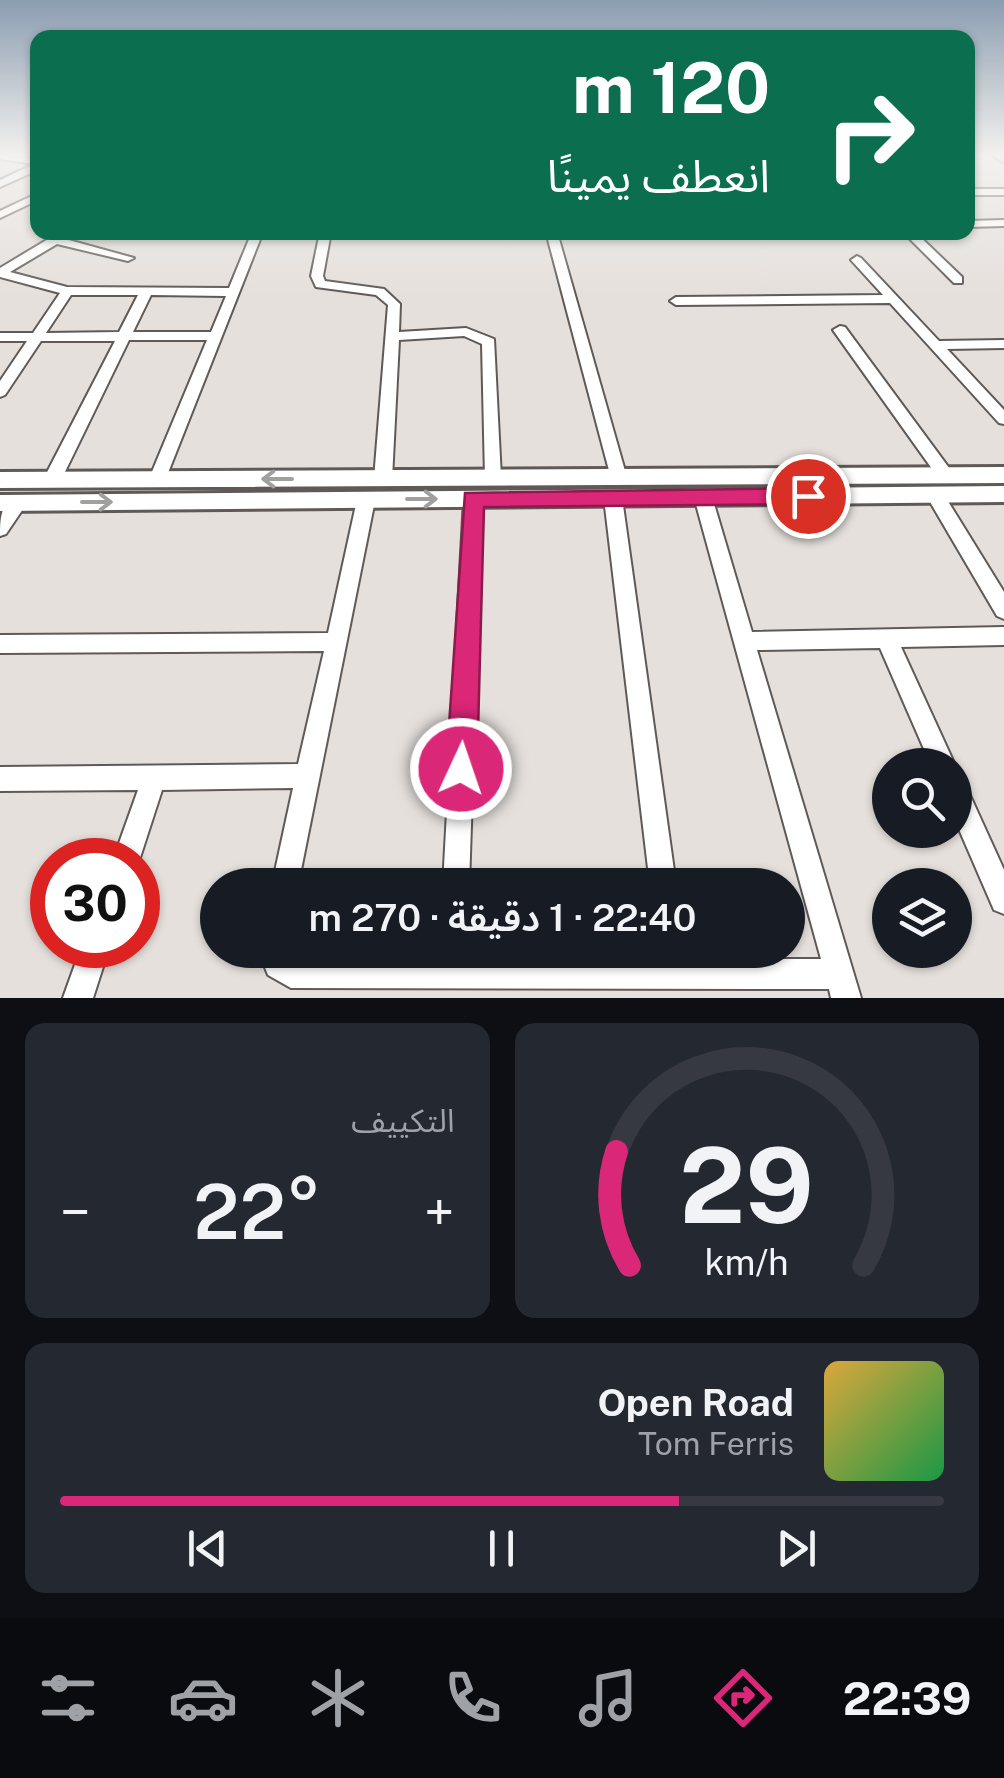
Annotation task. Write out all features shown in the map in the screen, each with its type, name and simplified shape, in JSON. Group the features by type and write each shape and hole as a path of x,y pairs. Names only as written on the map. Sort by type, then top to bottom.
{"street":[{"path":"0,216 29,201"},
{"path":"975,224 1004,223"},
{"path":"0,273 56,240 128,258"},
{"path":"158,480 255,240"},
{"path":"325,240 318,282 327,287 386,296 394,304 383,479"},
{"path":"553,240 616,488 660,868"},
{"path":"916,240 958,280"},
{"path":"857,260 936,346 996,402 1004,420"},
{"path":"0,273 67,292 234,292"},
{"path":"0,392 67,292"},
{"path":"52,480 146,292"},
{"path":"676,300 893,299"},
{"path":"840,330 940,485 1004,610"},
{"path":"392,336 466,332 489,342 493,478"},
{"path":"0,337 216,336"},
{"path":"936,346 1004,344"},
{"path":"0,480 158,480 314,490 366,500 473,499 616,488 940,485 1004,475"},
{"path":"0,529 9,503 314,490 383,479 493,478 703,497 873,486"},
{"path":"940,485 1004,494"},
{"path":"703,497 843,986 715,968"},
{"path":"457,868 473,499"},
{"path":"288,868 366,500"},
{"path":"744,640 1004,636"},
{"path":"886,638 935,748"},
{"path":"0,644 336,642"},
{"path":"0,780 307,776"},
{"path":"134,838 154,778"},
{"path":"972,829 1004,900"},
{"path":"78,998 88,968"},
{"path":"282,968 291,973 365,968"}],"route":[{"path":"461,769 473,499 808,496"}]}
